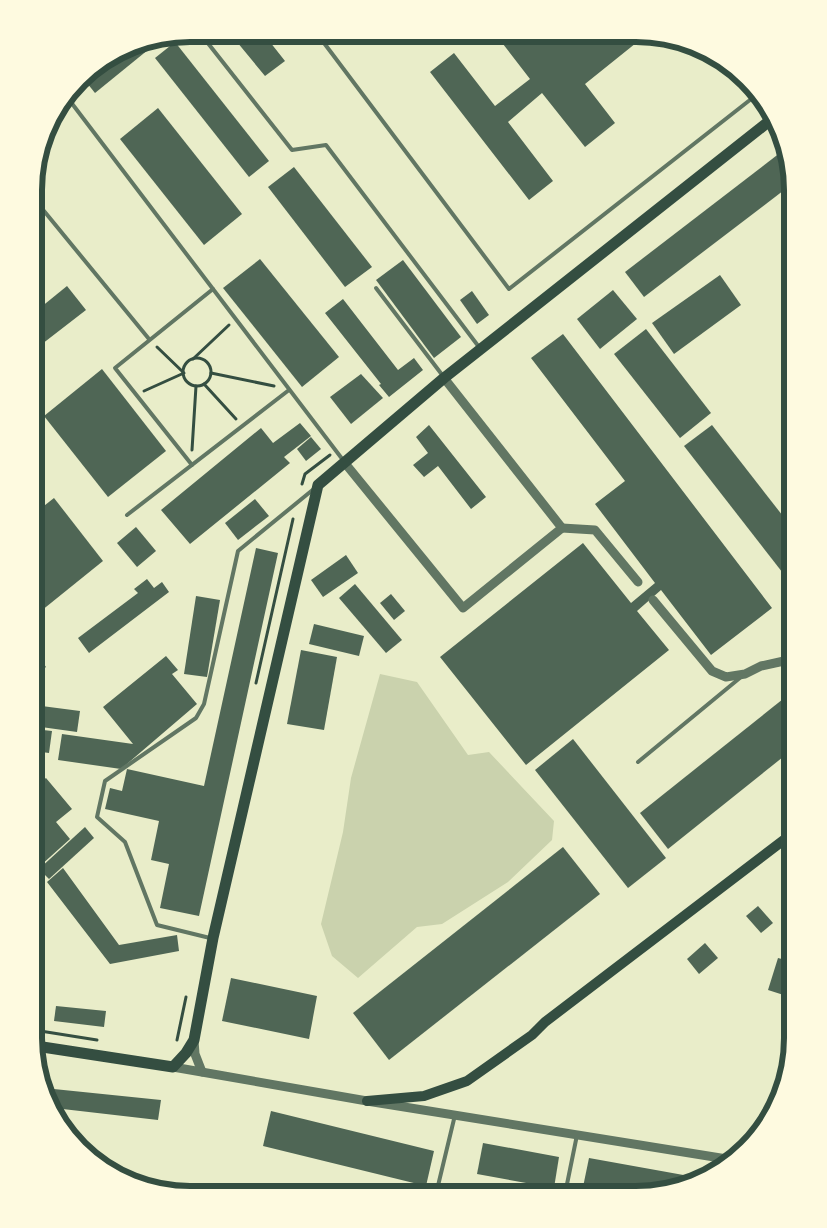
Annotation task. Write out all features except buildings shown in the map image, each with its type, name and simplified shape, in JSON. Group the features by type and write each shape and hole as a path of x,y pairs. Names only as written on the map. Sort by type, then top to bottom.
{"main road":[{"path":"43,1047 173,1067 186,1053 194,1040 213,938 318,485 444,378 768,122"},
{"path":"367,1101 424,1096 467,1081 532,1035 545,1022 784,840"}],"street":[{"path":"444,378 562,528"},
{"path":"344,462 463,608 562,528 595,530 638,582"},
{"path":"653,600 712,671 726,677 745,674 761,666 784,661"},
{"path":"194,1040 202,1072"},
{"path":"173,1067 367,1101 721,1158"}],"lane":[{"path":"208,43 292,150 326,145 480,350"},
{"path":"324,43 509,289 752,98"},
{"path":"71,104 344,462"},
{"path":"43,210 149,339"},
{"path":"376,288 444,378"},
{"path":"192,465 116,368 212,289"},
{"path":"127,515 290,390"},
{"path":"213,938 157,925 124,842 97,817 105,781 196,718 204,704 238,551 318,485"},
{"path":"638,762 745,674"},
{"path":"437,1186 455,1115"},
{"path":"567,1186 577,1135"}],"path":[{"path":"184,373 186,364 236,319"},
{"path":"149,339 184,373 187,382 196,386 204,384 208,381 211,372 210,368 205,361 197,359 191,361"},
{"path":"211,372 290,390"},
{"path":"136,395 184,373"},
{"path":"204,384 243,426"},
{"path":"192,465 196,386"},
{"path":"256,686 296,503 305,474 335,450"},
{"path":"176,1042 187,994"},
{"path":"43,1031 99,1040"}],"green space":[{"path":"380,674 417,682 468,755 489,752 554,821 552,840 508,882 442,924 417,927 358,978 332,956 321,924 343,832 351,778"}]}
